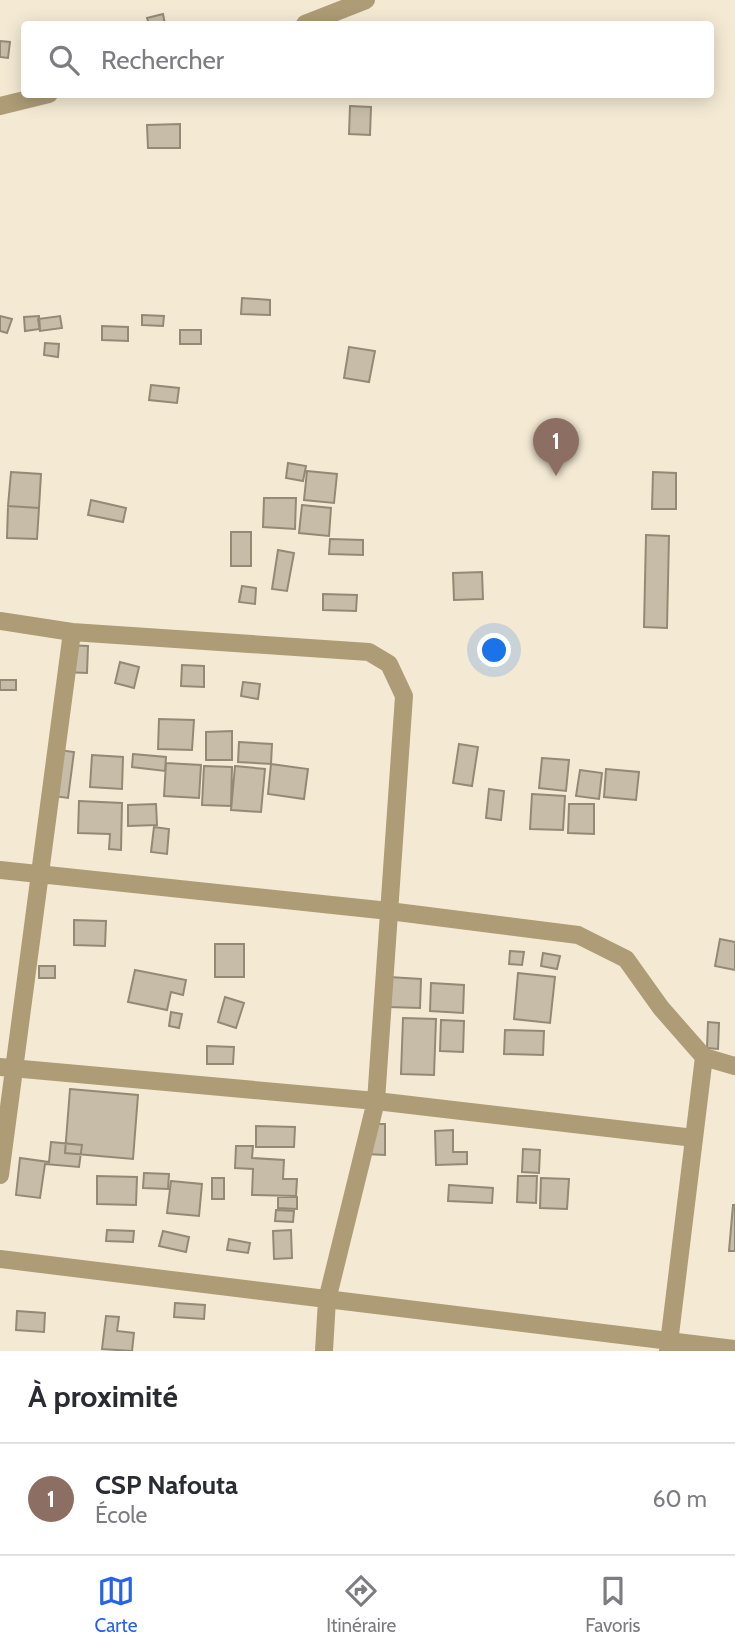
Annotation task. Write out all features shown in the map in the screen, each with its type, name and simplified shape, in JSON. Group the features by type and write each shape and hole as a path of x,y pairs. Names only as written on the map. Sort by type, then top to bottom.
{"street":[{"path":"313,21 366,0"},
{"path":"0,106 33,98"},
{"path":"0,621 72,632 369,652 389,664 404,696 376,1101 327,1300 324,1351"},
{"path":"0,1175 7,1067 40,875 72,632"},
{"path":"0,870 389,911 578,935 626,959 661,1008 704,1057 735,1066"},
{"path":"669,1346 704,1057"},
{"path":"7,1067 376,1101 694,1138"},
{"path":"0,1259 669,1346 735,1349"}],"building":[{"path":"163,14 164,21 148,21 147,18"},
{"path":"0,41 10,42 8,58 0,57"},
{"path":"350,106 371,107 370,135 349,134"},
{"path":"180,124 180,148 148,148 147,125"},
{"path":"242,298 270,300 270,315 241,314"},
{"path":"142,315 164,316 163,326 142,325"},
{"path":"0,316 12,319 7,333 0,331"},
{"path":"39,316 40,329 25,331 24,317"},
{"path":"60,316 62,328 40,331 38,319"},
{"path":"102,326 128,327 128,341 102,340"},
{"path":"180,330 201,330 201,344 180,344"},
{"path":"45,343 59,344 58,357 44,355"},
{"path":"349,347 375,351 369,382 344,378"},
{"path":"151,385 179,388 177,403 149,400"},
{"path":"288,463 306,466 303,481 286,478"},
{"path":"307,471 337,474 334,503 304,500"},
{"path":"11,472 41,474 39,508 8,506"},
{"path":"653,472 676,473 676,509 652,509"},
{"path":"264,498 296,498 295,529 263,527"},
{"path":"91,500 126,508 123,522 88,515"},
{"path":"302,505 331,508 329,536 299,533"},
{"path":"8,506 39,508 37,539 7,538"},
{"path":"231,532 251,532 251,566 231,566"},
{"path":"646,535 669,536 667,628 644,627"},
{"path":"330,539 363,540 363,555 329,554"},
{"path":"278,550 294,553 287,591 272,589"},
{"path":"482,572 483,599 454,600 453,573"},
{"path":"242,586 256,588 255,604 239,602"},
{"path":"323,594 357,595 356,611 323,610"},
{"path":"65,645 88,646 87,673 64,672"},
{"path":"120,662 139,667 134,688 115,683"},
{"path":"182,665 204,666 204,687 181,686"},
{"path":"0,680 16,680 16,690 0,690"},
{"path":"243,682 260,684 258,699 241,696"},
{"path":"159,719 194,720 192,750 158,749"},
{"path":"232,731 232,760 206,760 206,732"},
{"path":"239,742 272,744 271,764 238,762"},
{"path":"459,744 478,747 472,786 453,783"},
{"path":"59,750 74,752 68,798 53,796"},
{"path":"133,754 166,757 165,771 132,767"},
{"path":"92,755 123,757 122,789 90,787"},
{"path":"542,758 569,760 566,791 539,788"},
{"path":"166,763 201,765 199,798 164,796"},
{"path":"271,764 308,769 304,799 268,794"},
{"path":"204,766 232,767 231,806 202,805"},
{"path":"235,766 265,769 261,812 231,810"},
{"path":"606,769 639,772 636,800 604,797"},
{"path":"580,770 602,773 599,799 576,796"},
{"path":"489,789 504,791 501,820 486,818"},
{"path":"532,794 565,796 563,830 530,829"},
{"path":"79,801 122,803 121,850 109,849 110,834 78,833"},
{"path":"156,804 157,825 128,826 128,805"},
{"path":"569,804 594,804 594,834 568,833"},
{"path":"154,827 169,829 167,854 151,852"},
{"path":"74,920 106,921 105,946 74,945"},
{"path":"720,939 735,942 735,970 715,966"},
{"path":"215,944 244,944 244,977 215,977"},
{"path":"510,951 524,952 522,965 509,964"},
{"path":"543,953 560,956 557,969 541,966"},
{"path":"39,966 55,966 55,978 39,978"},
{"path":"135,970 186,980 183,995 171,992 167,1010 128,1002"},
{"path":"518,973 555,977 550,1023 514,1019"},
{"path":"389,977 421,979 420,1008 388,1007"},
{"path":"431,983 464,985 463,1013 430,1011"},
{"path":"225,997 244,1003 236,1028 218,1022"},
{"path":"171,1012 182,1014 179,1028 169,1026"},
{"path":"403,1018 436,1019 434,1075 401,1074"},
{"path":"441,1020 464,1021 463,1052 440,1051"},
{"path":"708,1022 719,1023 718,1049 707,1048"},
{"path":"505,1030 544,1031 543,1055 504,1054"},
{"path":"207,1046 234,1047 233,1064 207,1064"},
{"path":"70,1089 138,1095 133,1159 65,1153"},
{"path":"366,1124 385,1124 385,1155 366,1154"},
{"path":"256,1126 295,1127 294,1147 256,1147"},
{"path":"453,1130 453,1152 467,1152 467,1164 436,1165 435,1131"},
{"path":"51,1142 82,1145 79,1167 45,1164 40,1198 16,1195 20,1158 49,1162"},
{"path":"236,1146 253,1146 252,1158 284,1160 283,1179 297,1179 296,1196 252,1195 253,1169 235,1168"},
{"path":"523,1149 540,1150 539,1173 522,1172"},
{"path":"144,1173 169,1174 168,1189 143,1188"},
{"path":"97,1176 137,1177 136,1205 97,1204"},
{"path":"518,1176 537,1176 536,1203 517,1202"},
{"path":"212,1178 224,1178 224,1199 212,1199"},
{"path":"541,1178 569,1179 567,1209 540,1208"},
{"path":"171,1181 202,1184 199,1216 167,1213"},
{"path":"449,1185 493,1188 492,1203 448,1201"},
{"path":"278,1197 297,1197 297,1209 278,1208"},
{"path":"733,1205 735,1251 729,1251"},
{"path":"276,1210 294,1211 293,1222 275,1221"},
{"path":"107,1230 134,1231 133,1242 106,1241"},
{"path":"291,1230 292,1258 274,1259 273,1231"},
{"path":"163,1231 189,1237 186,1252 159,1246"},
{"path":"229,1239 250,1243 248,1253 227,1250"},
{"path":"175,1303 205,1305 204,1319 174,1317"},
{"path":"17,1311 45,1313 44,1332 16,1330"},
{"path":"106,1316 119,1317 117,1331 134,1333 132,1351 102,1349"}],"place":[{"name":"CSP Nafouta","path":"556,476"}]}
